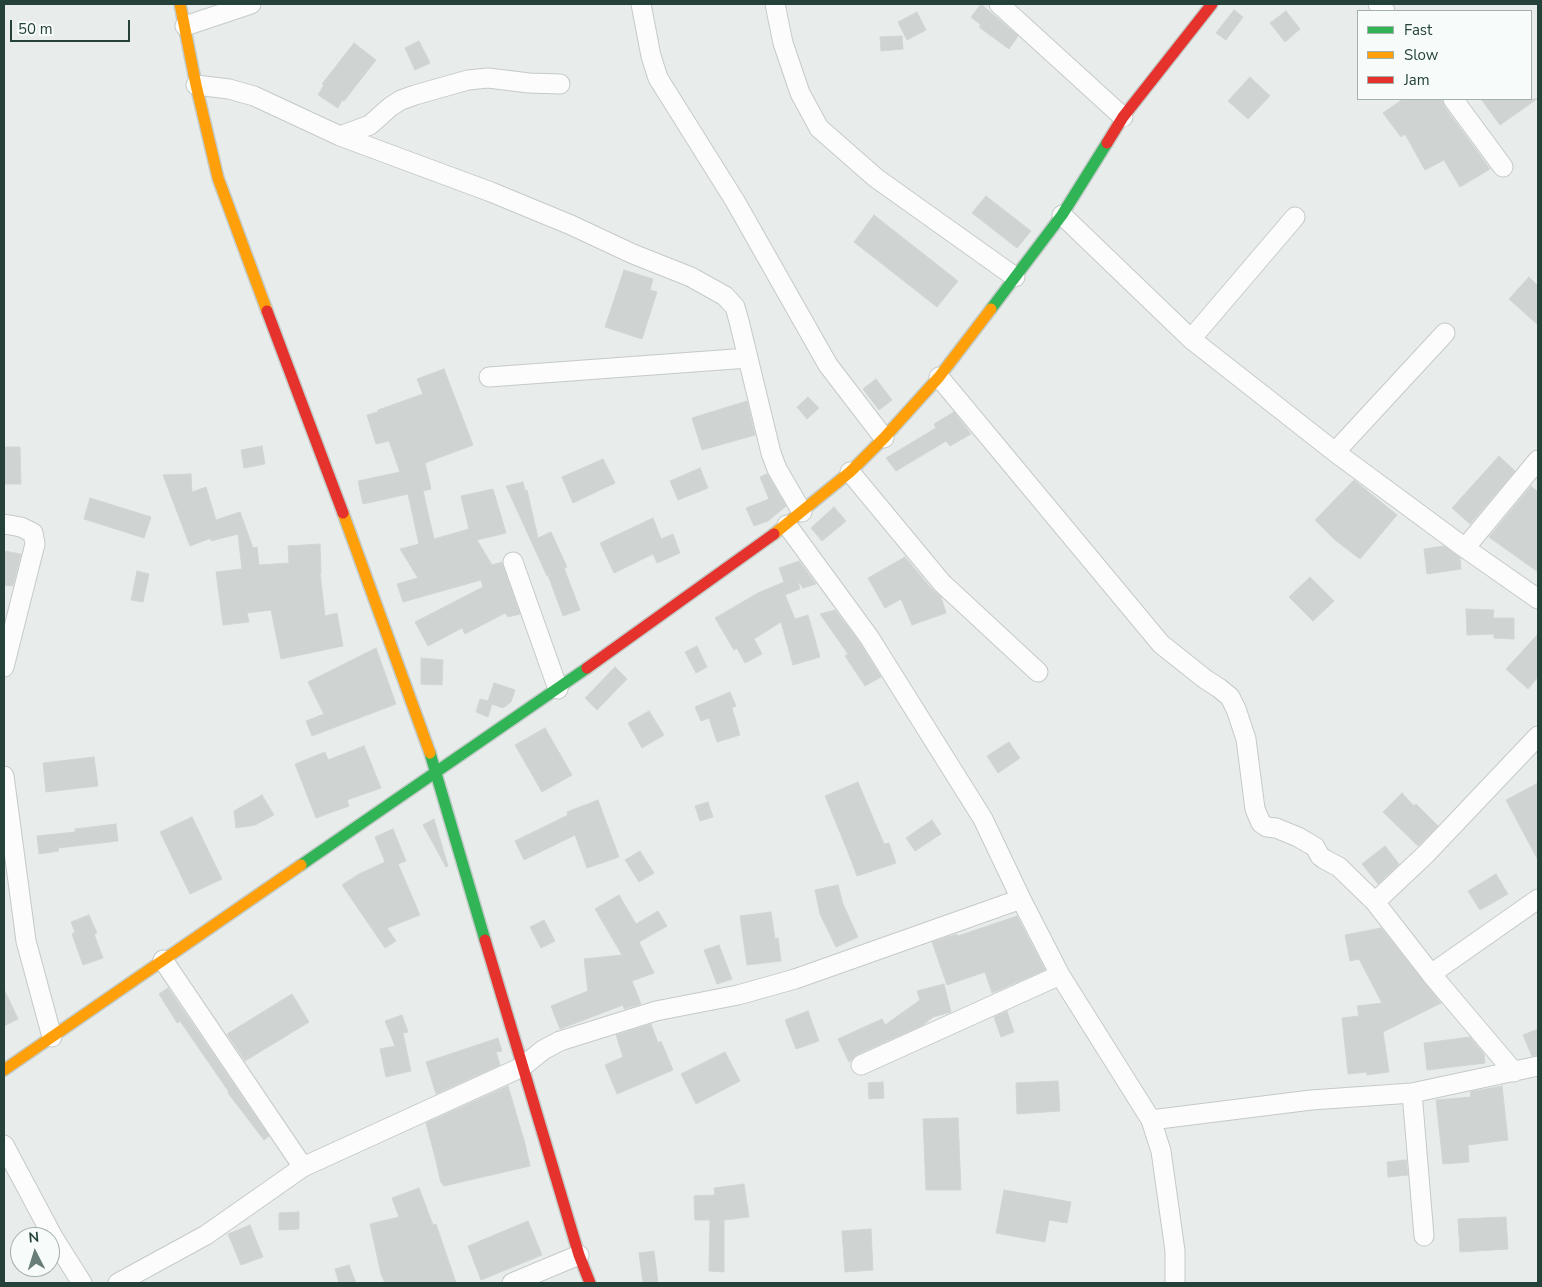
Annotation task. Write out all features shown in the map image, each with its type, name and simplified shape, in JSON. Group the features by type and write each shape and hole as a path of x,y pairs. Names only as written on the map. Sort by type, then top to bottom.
{"street":[{"path":"180,4 196,85 218,178 270,321 335,490 436,771 578,1255 590,1283"},
{"path":"185,26 251,4"},
{"path":"641,4 651,56 658,78 735,201 828,365 884,438"},
{"path":"775,4 783,43 800,93 819,128 876,178 1014,277"},
{"path":"999,4 1123,118"},
{"path":"4,1070 436,771 558,689 787,525 850,472 884,438 939,377 1062,214 1123,118 1212,4"},
{"path":"340,136 370,125 401,100 468,80 488,78 529,83 560,84"},
{"path":"196,85 229,89 254,96 340,136 491,192 571,225 633,254 691,277 725,296 735,307 771,453 777,468 802,512"},
{"path":"1454,100 1503,167"},
{"path":"370,125 380,151"},
{"path":"1062,214 1191,339 1335,452 1465,548 1538,599"},
{"path":"1191,339 1295,217"},
{"path":"1335,452 1445,333"},
{"path":"488,377 748,358"},
{"path":"939,377 1161,644 1230,697 1236,708 1246,739 1256,810 1261,824 1298,836 1315,847 1320,856 1339,867 1375,902 1431,974 1514,1072"},
{"path":"1465,548 1538,460"},
{"path":"850,472 942,583 1038,672"},
{"path":"4,524 21,527 32,533 35,544 4,666"},
{"path":"787,525 869,637 983,819 1060,975 1151,1120 1161,1151 1175,1251 1175,1283"},
{"path":"513,562 558,689"},
{"path":"1375,902 1426,854 1538,736"},
{"path":"4,776 26,941 52,1037"},
{"path":"118,1283 206,1235 303,1167 522,1067 543,1050 560,1041 656,1011 738,995 795,979 1021,899"},
{"path":"1431,974 1538,899"},
{"path":"163,960 303,1167"},
{"path":"861,1065 1060,975"},
{"path":"1151,1120 1312,1100 1412,1093 1538,1066"},
{"path":"1412,1093 1424,1236"},
{"path":"4,1145 53,1237 82,1283"},
{"path":"512,1283 578,1255"}],"building":[{"path":"981,4 1018,36 1009,49 979,27 981,25 971,17"},
{"path":"1234,10 1243,17 1226,40 1216,33"},
{"path":"1286,11 1300,29 1285,42 1270,23"},
{"path":"917,12 926,30 907,40 898,22"},
{"path":"902,36 903,49 881,51 880,37"},
{"path":"419,41 430,63 415,70 405,48"},
{"path":"354,43 376,60 344,101 342,100 338,108 318,95 324,85 322,84"},
{"path":"1250,77 1270,96 1248,119 1228,101"},
{"path":"1537,99 1500,125 1482,100"},
{"path":"1402,100 1442,100 1444,106 1490,169 1460,187 1444,160 1425,170 1405,134 1401,137 1383,113"},
{"path":"986,196 1031,231 1017,248 972,213"},
{"path":"874,215 958,281 937,307 854,242"},
{"path":"624,270 653,279 650,290 657,292 642,339 605,327"},
{"path":"1529,277 1538,286 1538,325 1509,299"},
{"path":"444,369 473,445 425,463 431,489 423,491 434,539 469,529 461,496 493,489 506,533 477,540 492,565 502,562 520,614 508,617 505,613 465,634 462,628 428,646 415,622 483,587 481,580 403,602 397,584 418,578 400,549 419,544 408,494 363,504 358,481 400,472 389,441 376,444 367,415 423,394 417,379"},
{"path":"876,379 892,400 879,410 863,389"},
{"path":"808,397 819,408 807,419 797,407"},
{"path":"747,401 755,435 702,450 692,418"},
{"path":"954,412 971,434 950,446 946,441 896,471 886,458 936,428 934,424"},
{"path":"262,446 265,464 244,468 241,450"},
{"path":"4,447 20,447 21,484 4,484"},
{"path":"1499,456 1515,471 1470,524 1452,508"},
{"path":"603,459 615,483 573,503 562,477"},
{"path":"700,468 708,488 678,500 670,481"},
{"path":"191,474 192,492 206,487 216,520 240,512 253,548 257,547 259,565 289,563 288,546 320,544 320,573 325,616 337,613 343,646 281,659 271,610 247,613 249,622 223,625 216,572 242,569 238,534 211,541 211,538 190,546 163,475"},
{"path":"767,474 786,506 768,521 754,526 746,508 769,499 760,477"},
{"path":"1354,480 1397,515 1360,559 1335,540 1315,520"},
{"path":"523,482 525,491 527,490 538,538 551,532 567,567 564,568 580,610 563,616 548,575 506,486"},
{"path":"1531,486 1538,492 1538,572 1489,537"},
{"path":"90,498 151,517 144,538 84,519"},
{"path":"834,507 846,521 822,541 811,528"},
{"path":"653,518 661,539 673,534 680,553 657,563 653,554 614,573 600,543"},
{"path":"1444,546 1460,558 1461,569 1427,574 1424,549"},
{"path":"4,551 21,554 13,586 4,585"},
{"path":"905,557 941,597 946,613 912,625 901,599 885,608 868,578"},
{"path":"799,561 816,584 803,588 798,581 800,589 785,595 795,619 808,615 820,657 793,665 781,622 754,639 762,654 745,663 737,648 734,650 715,618 758,593 784,582 779,568"},
{"path":"137,571 149,574 143,602 131,600"},
{"path":"1310,577 1334,601 1313,621 1289,597"},
{"path":"1466,609 1494,610 1493,618 1514,618 1514,639 1494,638 1494,634 1467,635"},
{"path":"835,610 860,643 881,677 865,686 845,656 848,654 820,614"},
{"path":"1538,634 1538,677 1528,689 1506,669"},
{"path":"697,646 707,667 696,673 685,652"},
{"path":"376,648 396,704 312,736 306,721 324,714 308,682"},
{"path":"421,658 443,660 442,685 421,684"},
{"path":"615,667 627,679 597,710 585,698"},
{"path":"494,683 515,690 511,702 503,708 492,704 488,717 476,712 480,699 488,701"},
{"path":"730,692 736,706 732,708 740,735 717,742 709,718 701,721 695,707"},
{"path":"649,711 664,735 642,748 628,723"},
{"path":"545,728 572,775 542,792 515,745"},
{"path":"1009,742 1020,758 998,773 987,756"},
{"path":"364,746 381,788 347,800 349,806 316,818 295,764 325,752 328,760"},
{"path":"94,757 98,786 46,792 43,763"},
{"path":"858,782 884,844 889,843 896,863 857,876 825,796"},
{"path":"1538,783 1538,860 1506,800"},
{"path":"1402,793 1438,826 1418,846 1383,812"},
{"path":"262,795 274,815 255,825 236,828 234,811"},
{"path":"598,800 619,857 587,868 575,835 524,860 515,841 568,815 567,812"},
{"path":"708,802 713,817 700,821 695,806"},
{"path":"192,817 222,879 190,894 160,832"},
{"path":"434,819 448,866 446,867 423,825"},
{"path":"932,820 941,834 915,851 906,838"},
{"path":"116,824 118,841 58,848 59,851 39,854 37,836 75,832 75,829"},
{"path":"393,829 406,861 398,864 420,915 387,928 396,941 385,948 342,885 359,874 385,862 375,837"},
{"path":"1385,846 1399,864 1378,884 1362,864"},
{"path":"640,851 654,873 639,882 625,860"},
{"path":"1496,874 1508,894 1480,910 1468,891"},
{"path":"838,885 843,904 858,937 836,947 820,914 815,890"},
{"path":"619,895 636,924 658,911 667,926 639,942 654,973 632,981 641,1004 624,1009 623,1005 560,1029 551,1006 588,991 584,959 622,955 595,909"},
{"path":"771,912 775,939 778,938 781,961 747,965 740,916"},
{"path":"89,915 97,933 94,934 103,958 83,965 72,934 75,932 71,922"},
{"path":"1017,916 1045,970 992,993 985,972 947,985 932,942 957,934 958,936"},
{"path":"544,920 555,941 541,948 530,927"},
{"path":"1381,928 1441,1003 1383,1032 1389,1072 1367,1075 1367,1072 1348,1074 1342,1018 1359,1016 1357,1006 1382,1003 1359,959 1350,961 1345,935"},
{"path":"719,945 732,979 717,984 704,950"},
{"path":"944,984 951,1012 933,1017 923,1025 856,1055 849,1062 838,1039 882,1019 885,1025 920,1000 917,991"},
{"path":"168,988 269,1136 264,1140 228,1093 180,1021 177,1023 159,994"},
{"path":"4,989 18,1019 4,1026"},
{"path":"292,994 309,1022 245,1061 227,1034"},
{"path":"808,1011 819,1041 796,1049 785,1020"},
{"path":"1007,1011 1014,1032 1001,1037 994,1017"},
{"path":"402,1015 408,1032 403,1033 411,1071 386,1077 380,1049 395,1046 385,1021"},
{"path":"651,1024 658,1043 661,1041 673,1070 617,1094 605,1065 623,1057 616,1035"},
{"path":"1538,1029 1538,1055 1532,1056 1523,1035"},
{"path":"1470,1037 1484,1054 1485,1063 1427,1070 1424,1043"},
{"path":"498,1038 502,1051 496,1052 500,1065 436,1094 426,1062"},
{"path":"725,1052 740,1081 696,1104 681,1074"},
{"path":"1058,1081 1060,1111 1017,1114 1016,1083"},
{"path":"883,1082 884,1098 869,1099 868,1083"},
{"path":"508,1086 530,1166 444,1186 441,1183 426,1123"},
{"path":"1502,1086 1508,1140 1468,1145 1469,1162 1443,1164 1436,1100 1471,1097 1470,1092"},
{"path":"958,1118 961,1190 926,1190 923,1119"},
{"path":"1406,1160 1408,1175 1388,1177 1387,1162"},
{"path":"744,1184 749,1217 724,1220 724,1272 709,1271 710,1220 695,1220 694,1196 715,1195 714,1188"},
{"path":"419,1188 433,1225 436,1224 456,1283 385,1283 381,1274 370,1224 399,1217 392,1198"},
{"path":"1004,1190 1071,1202 1067,1223 1049,1220 1045,1242 996,1233"},
{"path":"299,1212 299,1229 279,1230 279,1213"},
{"path":"1506,1217 1508,1249 1460,1252 1458,1219"},
{"path":"528,1221 542,1255 481,1280 468,1246"},
{"path":"250,1225 263,1257 241,1265 228,1234"},
{"path":"871,1229 873,1270 845,1272 842,1231"},
{"path":"654,1251 658,1283 643,1283 639,1253"},
{"path":"349,1265 356,1283 339,1283 335,1269"}],"traffic: fast":[{"path":"991,309 1062,215 1107,143"},
{"path":"301,865 587,668"},
{"path":"430,753 485,940"}],"traffic: slow":[{"path":"180,4 196,85 218,178 267,311"},
{"path":"774,534 850,472 884,438 939,377 991,309"},
{"path":"343,513 430,753"},
{"path":"4,1070 301,865"}],"traffic: jam":[{"path":"1107,143 1123,117 1212,4"},
{"path":"267,311 343,513"},
{"path":"587,668 774,534"},
{"path":"485,940 579,1255 590,1283"}]}
